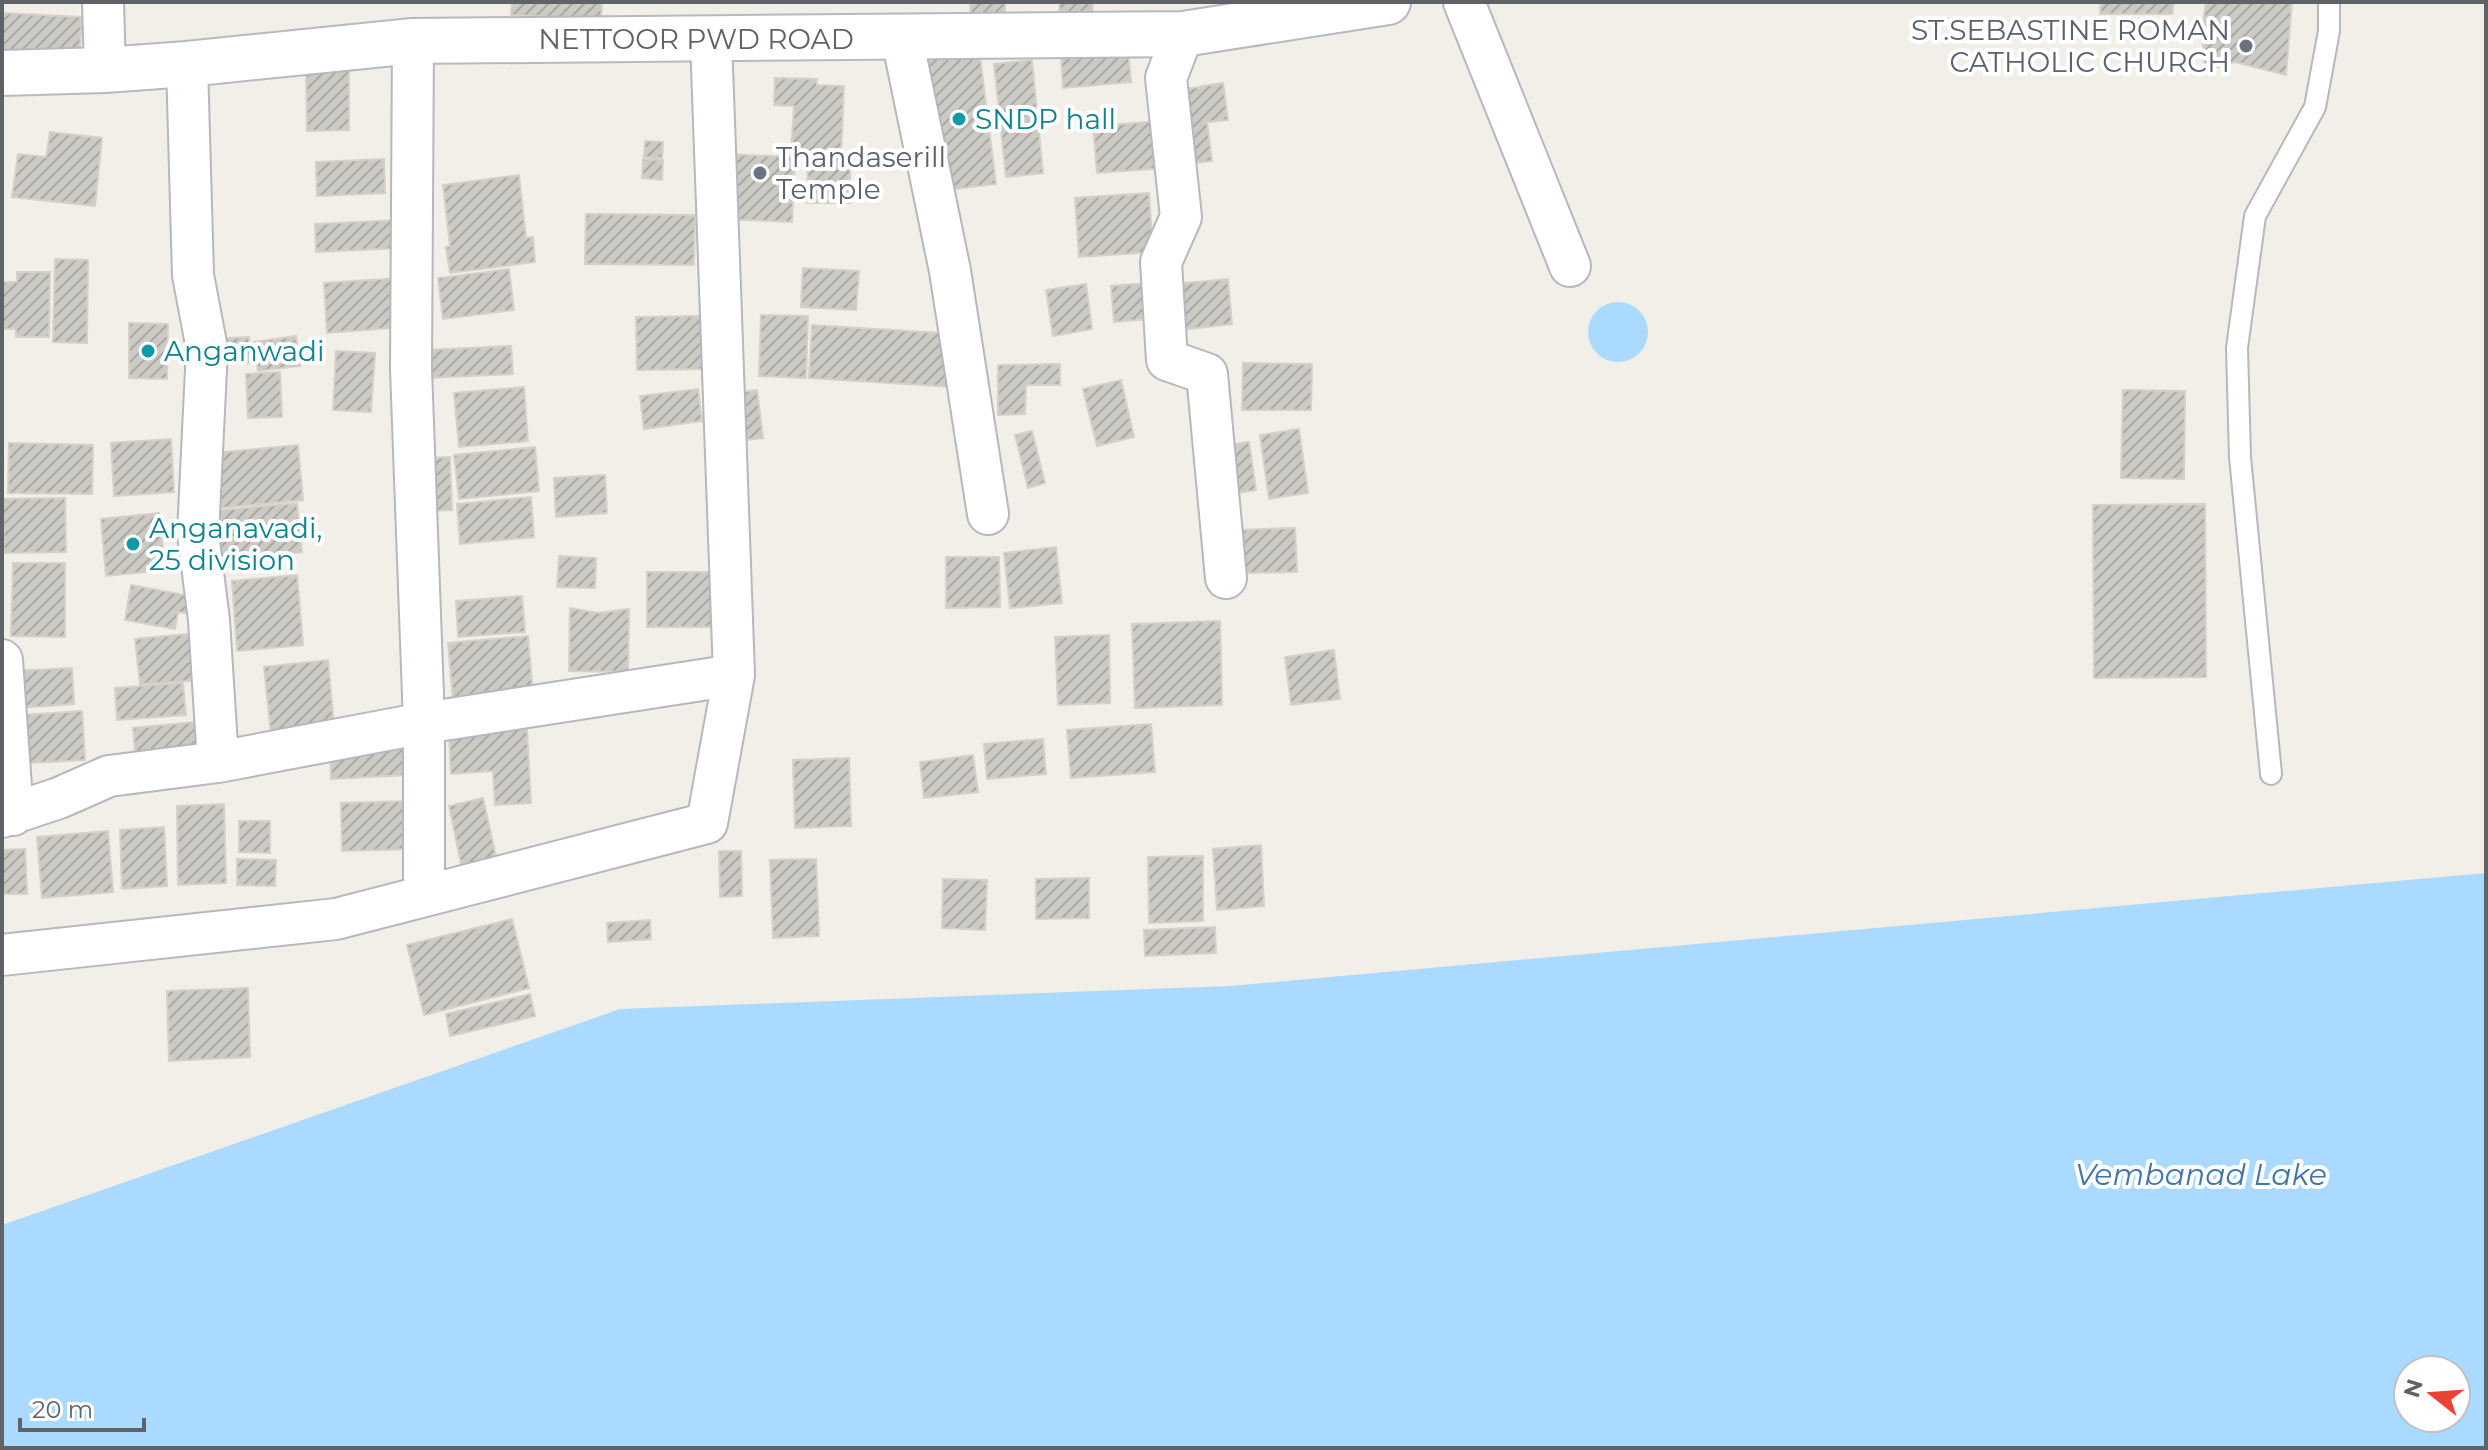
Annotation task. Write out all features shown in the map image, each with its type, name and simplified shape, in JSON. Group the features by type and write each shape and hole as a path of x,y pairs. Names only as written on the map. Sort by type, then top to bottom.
{"street":[{"path":"103,2 105,70"},
{"name":"NETTOOR PWD ROAD","path":"2,73 187,64 413,41 1183,34 1388,2"},
{"path":"1464,2 1570,266"},
{"path":"1183,34 1166,78 1181,217 1161,262 1167,360 1207,374 1226,578"},
{"path":"902,38 950,271 988,514"},
{"path":"2,955 336,919 707,823 734,675 711,39"},
{"path":"413,41 411,369 424,723 424,896"},
{"path":"187,64 193,275 207,349 198,534 209,620 218,762"},
{"path":"2,660 8,816 109,776 218,762 424,723 734,675"}],"lane":[{"path":"2271,774 2240,457 2237,348 2255,216 2315,107 2329,31 2329,2"}],"water":[{"path":"1618,302 1629,304 1639,311 1646,321 1646,343 1639,353 1629,360 1618,362 1607,360 1597,353 1590,343 1588,332 1590,321 1597,311 1607,304"},
{"name":"Vembanad Lake","path":"2486,873 2486,1448 2,1448 2,1225 620,1009 1230,986"}],"building":[{"path":"512,2 602,2 601,19 511,15"},
{"path":"970,2 1005,2 1005,19 971,20"},
{"path":"1060,2 1093,2 1091,26 1058,23"},
{"path":"2101,2 2174,2 2172,14 2100,14"},
{"name":"ST.SEBASTINE ROMAN CATHOLIC CHURCH","path":"2206,2 2292,2 2286,75 2235,62 2205,71 2202,29"},
{"path":"2,13 82,17 79,62 2,57"},
{"name":"SNDP hall","path":"979,48 996,184 938,191 922,55"},
{"path":"1128,50 1131,82 1063,88 1061,56"},
{"path":"1032,60 1043,173 1006,177 994,64"},
{"path":"306,67 349,67 349,130 307,131"},
{"path":"775,78 817,79 817,85 844,86 841,155 791,153 794,106 774,105"},
{"path":"1223,83 1228,120 1207,122 1212,161 1179,165 1179,90"},
{"path":"1162,121 1166,168 1097,173 1093,126"},
{"path":"50,132 102,138 95,206 12,197 18,154 46,157"},
{"path":"645,141 663,142 662,158 644,157"},
{"name":"Thandaserill Temple","path":"727,154 795,157 792,222 724,219"},
{"path":"808,157 850,157 850,203 807,203"},
{"path":"384,159 385,193 317,196 316,162"},
{"path":"643,159 663,160 662,180 642,178"},
{"path":"519,175 526,238 533,237 535,262 450,273 443,185"},
{"path":"1149,193 1153,252 1079,257 1075,198"},
{"path":"586,214 695,215 694,265 585,264"},
{"path":"401,220 401,248 316,252 315,224"},
{"path":"55,259 88,260 87,343 53,342"},
{"path":"803,268 859,271 856,310 801,307"},
{"path":"509,269 514,310 443,319 438,278"},
{"path":"17,272 50,272 49,337 16,337 16,329 2,329 2,282 17,282"},
{"path":"400,278 403,327 327,333 324,283"},
{"path":"1228,279 1232,324 1171,331 1166,285"},
{"path":"1159,282 1163,318 1114,322 1111,286"},
{"path":"1086,284 1092,329 1053,336 1046,290"},
{"path":"761,315 808,316 806,378 759,376"},
{"path":"704,316 705,369 637,370 636,317"},
{"name":"Anganwadi","path":"129,323 168,324 167,379 129,378"},
{"path":"812,325 956,334 953,387 809,378"},
{"path":"296,336 300,366 258,371 254,342"},
{"path":"249,337 251,363 213,365 211,339"},
{"path":"511,346 513,374 427,378 426,350"},
{"path":"336,351 375,353 371,412 333,410"},
{"path":"1243,363 1312,364 1311,410 1242,410"},
{"path":"1060,364 1060,385 1026,385 1025,414 998,415 998,365"},
{"path":"280,372 282,417 248,418 246,374"},
{"path":"1121,380 1134,437 1097,446 1083,389"},
{"path":"524,387 528,441 459,447 454,393"},
{"path":"698,389 702,421 644,429 640,396"},
{"path":"757,390 763,438 737,441 732,393"},
{"path":"2123,390 2185,391 2184,479 2121,478"},
{"path":"1299,429 1308,493 1269,499 1260,435"},
{"path":"1032,431 1045,483 1028,488 1015,435"},
{"path":"171,439 174,492 114,496 111,443"},
{"path":"1249,442 1256,490 1225,495 1217,447"},
{"path":"9,443 93,445 92,494 8,493"},
{"path":"298,445 303,500 220,508 215,453"},
{"path":"535,447 539,491 459,499 454,455"},
{"path":"450,457 452,510 430,511 428,458"},
{"path":"605,475 607,513 556,517 554,478"},
{"path":"531,497 534,537 460,544 457,504"},
{"path":"65,498 66,552 4,553 3,499"},
{"path":"297,503 302,552 217,561 213,511"},
{"path":"2205,504 2206,677 2094,678 2093,505"},
{"name":"Anganavadi, 25 division","path":"159,513 165,570 106,576 101,519"},
{"path":"1295,528 1297,572 1237,573 1236,530"},
{"path":"1056,547 1062,603 1010,608 1004,553"},
{"path":"559,556 596,558 595,588 557,587"},
{"path":"946,557 999,557 1000,607 946,608"},
{"path":"13,563 65,563 65,637 11,636"},
{"path":"647,572 721,572 721,627 647,627"},
{"path":"297,575 303,645 237,651 232,581"},
{"path":"131,585 196,597 193,614 178,612 175,629 125,620"},
{"path":"522,596 525,632 458,637 456,601"},
{"path":"570,608 598,613 629,609 628,672 569,671"},
{"path":"1220,621 1222,705 1135,708 1132,624"},
{"path":"198,633 203,680 140,684 135,639"},
{"path":"1109,635 1110,703 1058,705 1055,637"},
{"path":"528,636 533,693 453,700 448,643"},
{"path":"1334,650 1340,699 1291,705 1285,657"},
{"path":"328,660 334,726 271,734 264,667"},
{"path":"72,668 74,704 16,708 14,671"},
{"path":"183,683 186,715 117,720 115,688"},
{"path":"82,711 85,760 11,764 9,716"},
{"path":"206,721 209,754 136,760 133,728"},
{"path":"1151,724 1155,772 1071,778 1067,730"},
{"path":"527,729 531,803 495,805 493,771 451,774 449,734"},
{"path":"1043,739 1046,774 987,779 984,744"},
{"path":"406,742 408,775 331,779 330,746"},
{"path":"973,755 978,792 924,798 920,762"},
{"path":"849,758 851,826 795,828 793,760"},
{"path":"483,798 497,861 462,869 449,806"},
{"path":"410,801 412,849 342,851 341,803"},
{"path":"224,804 226,883 178,885 177,806"},
{"path":"239,821 270,821 270,853 239,852"},
{"path":"164,827 167,886 122,889 120,830"},
{"path":"108,831 113,892 42,898 37,837"},
{"path":"1261,845 1264,906 1217,910 1213,849"},
{"path":"25,849 27,894 2,894 2,850"},
{"path":"719,851 741,851 742,896 720,897"},
{"path":"1203,856 1203,921 1149,923 1148,857"},
{"path":"237,859 276,860 275,886 237,885"},
{"path":"816,859 819,936 773,938 770,860"},
{"path":"1089,878 1089,918 1036,919 1036,879"},
{"path":"943,879 987,880 985,930 942,928"},
{"path":"512,919 529,988 424,1015 407,945"},
{"path":"650,920 651,939 608,942 607,923"},
{"path":"1215,927 1216,953 1145,956 1144,930"},
{"path":"248,988 250,1057 169,1061 167,991"},
{"path":"530,994 535,1016 450,1036 446,1014"}],"place":[{"name":"ST.SEBASTINE ROMAN CATHOLIC CHURCH","path":"2246,46"},
{"name":"SNDP hall","path":"959,119"},
{"name":"Thandaserill Temple","path":"760,173"},
{"name":"Anganwadi","path":"148,351"},
{"name":"Anganavadi, 25 division","path":"133,544"}]}
